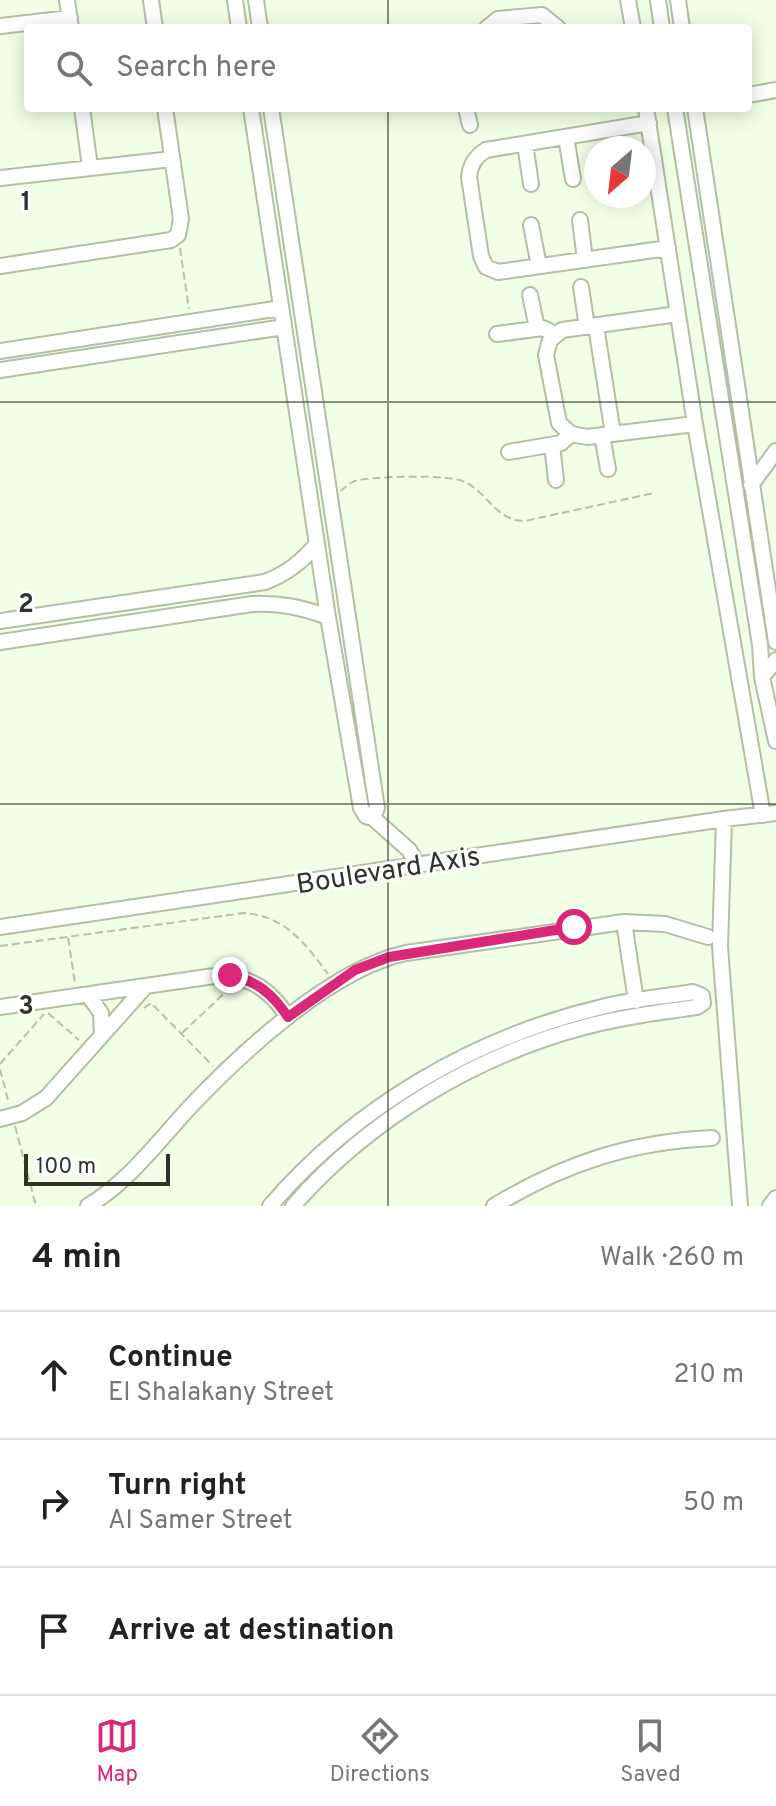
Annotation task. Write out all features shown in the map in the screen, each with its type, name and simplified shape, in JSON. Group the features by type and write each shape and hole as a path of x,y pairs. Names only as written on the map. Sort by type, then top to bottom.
{"street":[{"path":"47,24 70,23 67,0"},
{"path":"151,0 154,24"},
{"path":"235,0 238,24"},
{"path":"256,0 259,24"},
{"path":"628,0 632,24"},
{"path":"658,0 661,24"},
{"path":"678,0 681,24"},
{"path":"492,24 498,19 542,15 553,24"},
{"path":"0,26 24,25"},
{"path":"752,94 776,90"},
{"path":"83,112 90,167"},
{"path":"0,266 171,240 178,235 181,219 166,112"},
{"path":"252,112 328,617 361,808 366,816 373,818 409,850 418,865"},
{"path":"272,112 376,803 377,812 373,818"},
{"path":"467,112 470,125"},
{"path":"676,112 760,645 762,677 776,741"},
{"path":"696,112 776,642 760,645"},
{"path":"668,248 498,272 483,262 469,177 474,161 486,150 566,137 647,116 668,248 695,424 770,814"},
{"path":"566,137 573,179"},
{"path":"525,144 531,184"},
{"path":"0,178 172,159"},
{"path":"580,220 585,260"},
{"path":"531,225 539,266"},
{"path":"581,287 592,327 608,435 608,469"},
{"path":"530,295 537,328"},
{"path":"0,351 281,308"},
{"path":"678,314 562,330 555,334 546,355 559,423 571,434 587,437 695,424"},
{"path":"0,370 284,327"},
{"path":"497,334 537,328 548,329 555,334"},
{"path":"297,403 316,401"},
{"path":"509,452 552,445 565,441 571,434"},
{"path":"552,445 556,480"},
{"path":"751,485 776,451"},
{"path":"0,621 265,582 293,568 317,544"},
{"path":"0,642 252,604 279,603 303,607 328,617"},
{"path":"762,677 776,660"},
{"name":"Boulevard Axis","path":"0,927 770,814"},
{"path":"724,819 721,972 740,1206"},
{"path":"88,1206 127,1177 222,1076 288,1017 335,983 373,962 406,953 624,922 665,924 708,937"},
{"path":"624,922 636,1001"},
{"path":"0,1007 221,975 240,977 267,991 288,1017"},
{"path":"6,1118 46,1098 146,986"},
{"path":"270,1206 324,1150 395,1096 453,1062 503,1048 584,1027 637,1015 697,1007 703,999 697,992 580,1012 503,1048 381,1124 293,1206"},
{"path":"82,995 101,1013 102,1035"},
{"path":"494,1206 595,1158 650,1143 712,1138"},
{"path":"769,1206 776,1198"}],"path":[{"path":"178,235 191,322"},
{"path":"331,501 342,489 356,481 448,477 473,487 507,518 525,521 654,493"},
{"path":"0,946 244,913 256,914 270,917 293,931 335,983"},
{"path":"68,937 82,995"},
{"path":"181,1034 230,988"},
{"path":"134,999 144,1009 151,1003 222,1076"},
{"path":"36,1206 6,1118 0,1066 46,1011 83,1043 77,1049 84,1055"}],"route":[{"path":"230,975 259,985 274,997 288,1017 355,970 373,962 406,953 574,927"}]}
